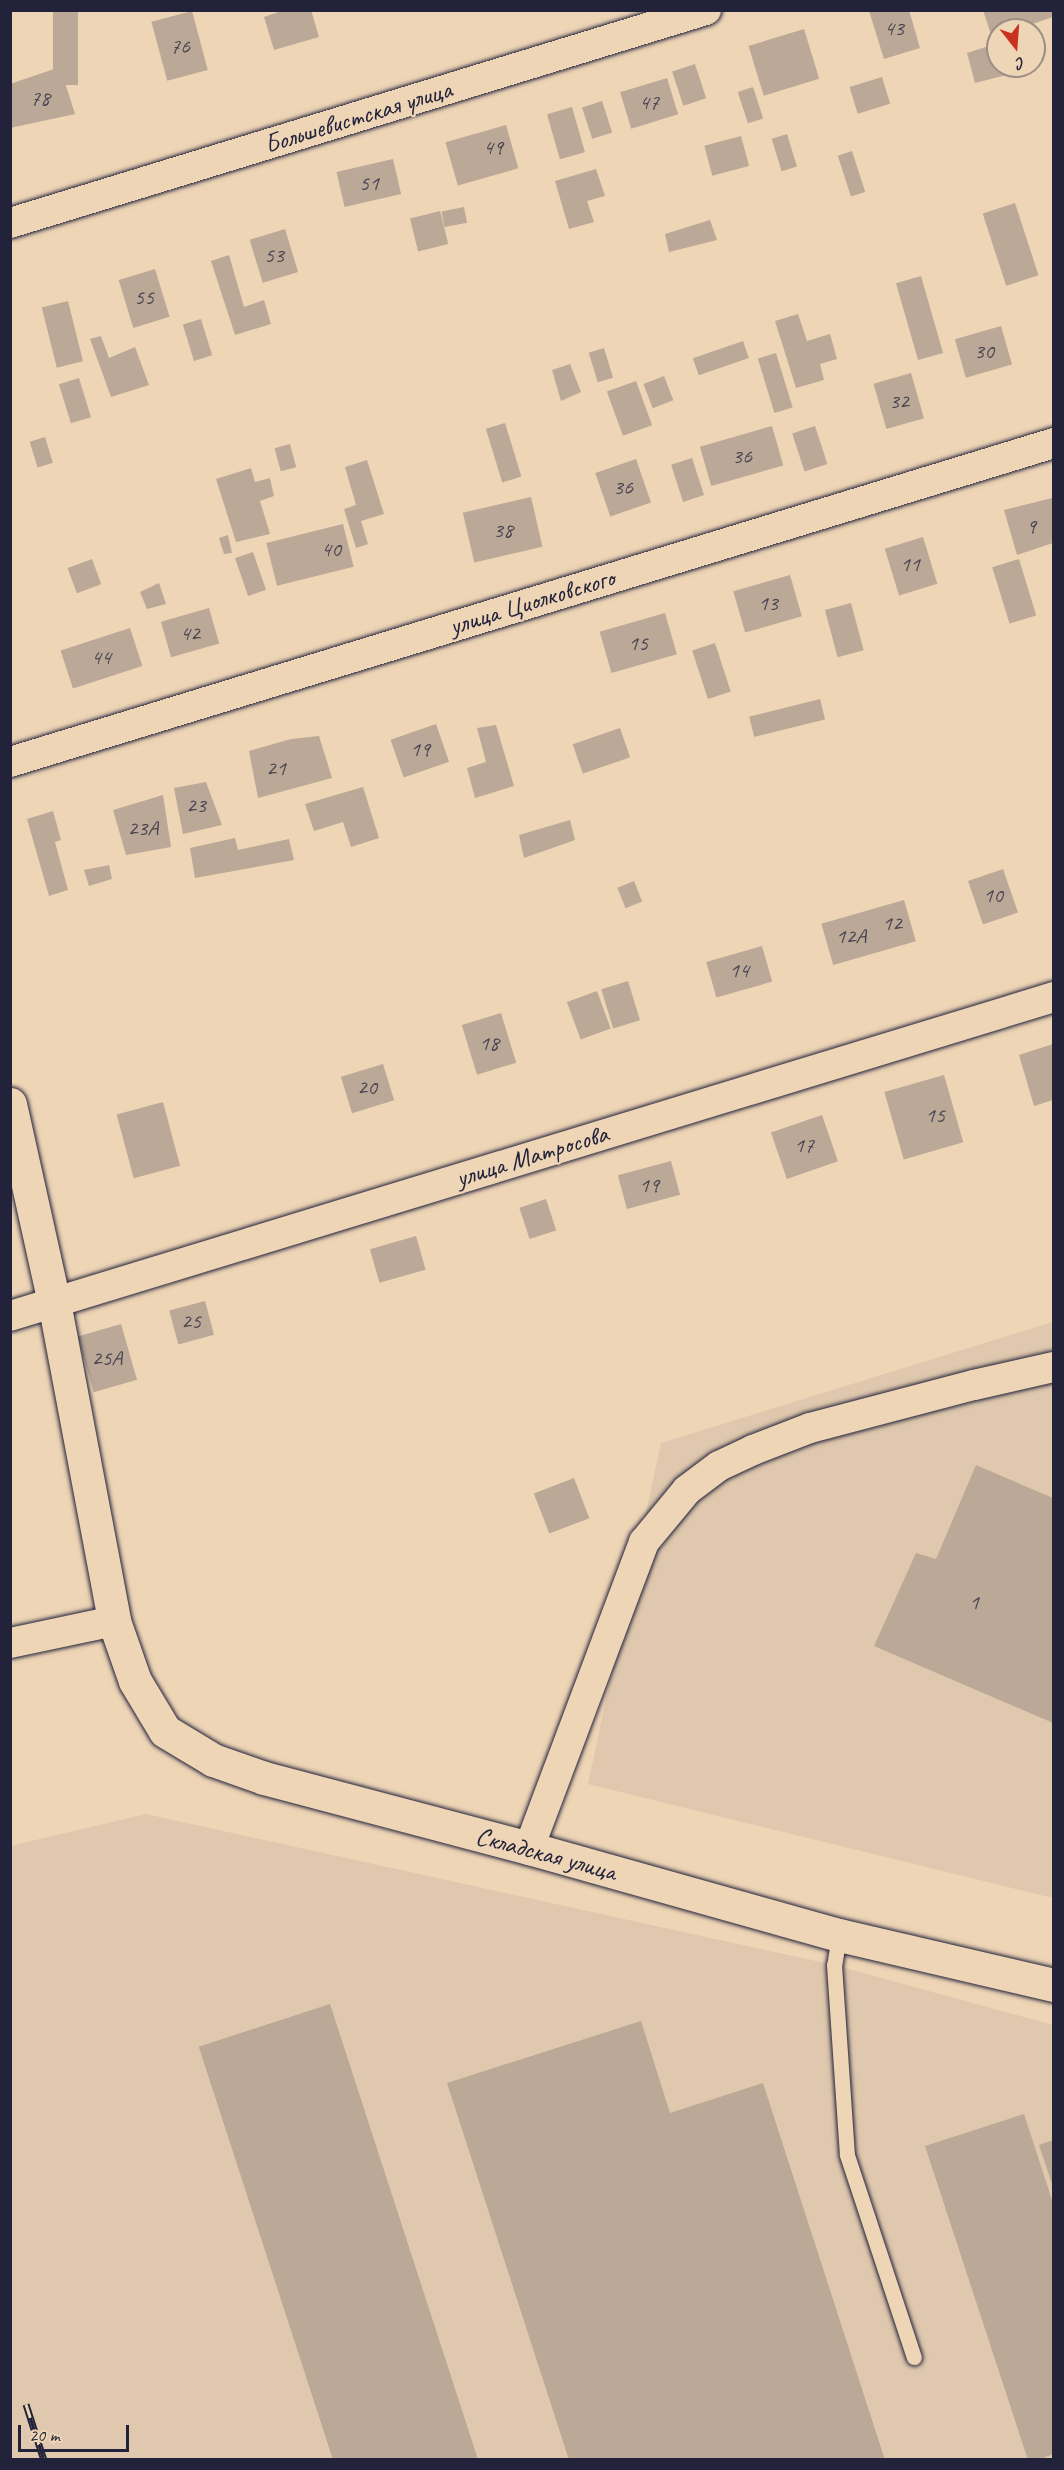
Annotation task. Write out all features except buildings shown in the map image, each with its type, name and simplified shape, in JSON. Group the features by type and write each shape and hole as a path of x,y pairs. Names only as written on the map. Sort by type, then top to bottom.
{"street":[{"name":"Большевистская улица","path":"10,223 706,10"},
{"name":"улица Циолковского","path":"10,762 1053,443"},
{"name":"улица Матросова","path":"10,1316 1053,997"},
{"name":"Складская улица","path":"10,1104 54,1302 114,1621 135,1681 165,1731 213,1760 264,1778 529,1848 839,1935 1053,1984"},
{"path":"529,1848 644,1542 687,1490 719,1466 810,1428 1053,1367"},
{"path":"10,1643 114,1621"}],"lane":[{"path":"839,1935 834,1965 847,2155 914,2357"}],"shaded area":[{"path":"1053,1322 1053,1898 588,1784 661,1443"},
{"path":"146,1814 834,1965 1053,2025 1053,2459 11,2459 10,1846"}],"railway":[{"path":"26,2404 44,2460"}]}
